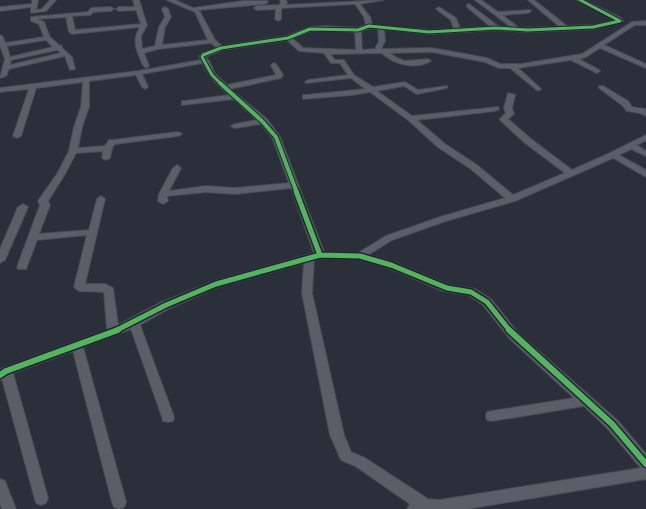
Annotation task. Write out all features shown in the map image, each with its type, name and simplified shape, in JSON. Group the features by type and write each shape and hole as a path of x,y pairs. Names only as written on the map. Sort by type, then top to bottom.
{"street":[{"path":"0,9 53,0"},
{"path":"34,2 33,12 38,12 44,10 53,0"},
{"path":"136,0 144,25"},
{"path":"170,0 194,9 202,19 212,41 221,48"},
{"path":"200,0 210,6"},
{"path":"257,8 282,4 358,3 380,0"},
{"path":"478,0 517,29"},
{"path":"531,0 565,28"},
{"path":"580,0 620,21 593,27 496,28 429,32 421,27 363,26 358,30 310,29 288,38 221,48 202,57 206,61 212,76 233,97 264,121 276,137 314,256 307,293 337,435 346,456 360,462 424,508 646,473"},
{"path":"194,9 263,1 282,4"},
{"path":"358,3 366,13 369,26"},
{"path":"278,19 282,4"},
{"path":"469,6 496,28"},
{"path":"119,9 139,8"},
{"path":"33,18 90,13 92,10 111,9"},
{"path":"158,47 162,27 168,17 165,9"},
{"path":"439,9 454,19 457,30"},
{"path":"497,14 528,10"},
{"path":"33,18 38,12"},
{"path":"69,15 72,32 144,25"},
{"path":"33,18 33,20 42,24 48,38 67,54 72,69"},
{"path":"288,38 298,50 326,52 432,50 487,60 499,66 512,66 574,59 584,56 634,23 646,22"},
{"path":"144,25 138,34 137,48 146,66"},
{"path":"381,27 381,51"},
{"path":"358,30 360,51"},
{"path":"0,37 8,59 4,75 0,76"},
{"path":"4,45 48,38"},
{"path":"139,52 158,47 212,41"},
{"path":"600,46 646,66"},
{"path":"8,59 60,47"},
{"path":"381,51 397,63 428,61"},
{"path":"326,52 333,62 342,61 352,76 411,118 442,146 474,167 512,199"},
{"path":"6,68 67,54"},
{"path":"574,59 597,71"},
{"path":"0,98 3,90 138,73 206,61"},
{"path":"224,88 279,77 274,65"},
{"path":"512,66 538,88"},
{"path":"138,73 145,88"},
{"path":"308,82 352,76"},
{"path":"22,267 46,205 43,201 45,196 61,174 73,151 78,127 85,108 86,80"},
{"path":"306,97 352,93 405,84 418,92 445,87"},
{"path":"18,136 33,87"},
{"path":"600,87 625,103 630,109 642,111 646,114"},
{"path":"511,95 508,108 510,114 504,119 533,145 570,172"},
{"path":"185,103 233,97"},
{"path":"411,118 495,109"},
{"path":"235,126 264,121"},
{"path":"106,158 108,148 112,142 178,134"},
{"path":"360,256 389,238 443,219 512,199 570,172 613,155 646,137"},
{"path":"630,145 646,154"},
{"path":"73,151 108,148"},
{"path":"613,155 646,174"},
{"path":"177,168 163,198 206,189 235,191 292,185"},
{"path":"101,198 79,287 105,288 109,291 113,332"},
{"path":"0,260 23,208"},
{"path":"34,237 94,232"},
{"path":"41,498 3,373 113,332 134,323 166,305 216,284 314,256 360,256 391,265 448,288 471,292 488,302 514,336 621,434 646,464"},
{"path":"134,323 168,417"},
{"path":"77,345 119,502"},
{"path":"492,416 586,401"},
{"path":"0,485 9,509"}],"cycle path":[{"path":"320,255 276,137 262,121 214,77 202,57 203,55 221,48 288,38 310,29 358,30 369,26 429,32 496,28 528,30 593,27 620,21 580,0"},
{"path":"0,375 6,371 113,332 134,323 166,305 216,284 320,255 360,256 391,265 447,288 471,292 487,302 514,336 612,424 646,464"}]}
